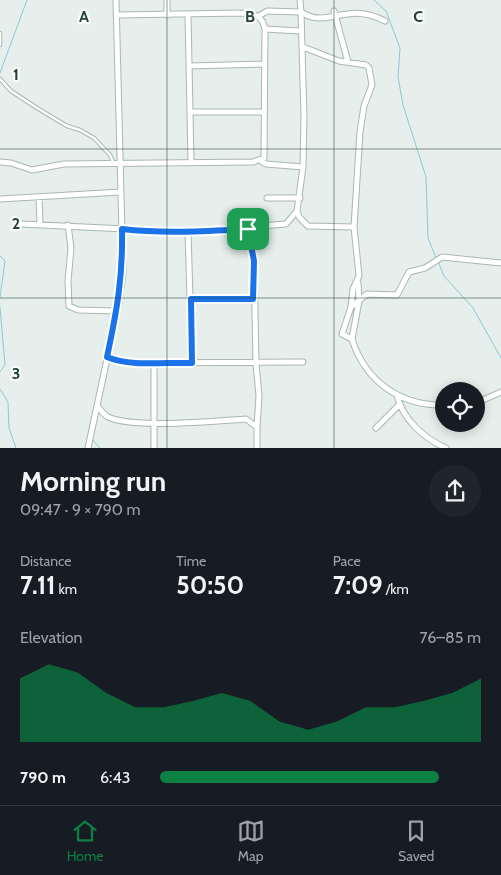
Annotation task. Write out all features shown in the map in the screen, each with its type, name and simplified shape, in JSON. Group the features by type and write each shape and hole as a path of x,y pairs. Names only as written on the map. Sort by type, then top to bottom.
{"street":[{"path":"88,448 117,311 123,273 116,0"},
{"path":"167,0 167,15"},
{"path":"22,224 68,225 150,232 188,232 248,229 286,224 297,211 300,198 302,166 303,47 300,31 300,0"},
{"path":"259,16 267,11 301,12 310,15 336,9 348,62"},
{"path":"374,10 385,21"},
{"path":"116,15 242,13 259,16 264,21 264,158 261,161"},
{"path":"188,15 190,161"},
{"path":"265,29 300,31"},
{"path":"303,47 348,62 366,65 372,81 364,106 360,132 354,227 359,301 352,338 364,367 378,382 397,395 426,406 435,406"},
{"path":"189,66 264,64"},
{"path":"190,112 264,112"},
{"path":"0,162 11,163 32,170 64,164 112,162 261,161 266,164 302,166"},
{"path":"0,199 121,192"},
{"path":"39,197 40,224"},
{"path":"267,198 300,198"},
{"path":"297,211 299,217 308,226 354,227"},
{"path":"68,225 71,248 68,281 69,306 78,310 117,311"},
{"path":"248,229 254,261 253,299 259,396 256,415 257,448"},
{"path":"188,232 192,363"},
{"path":"351,307 366,294 397,295 409,272 425,268 442,257 501,263"},
{"path":"352,338 342,334 342,332 351,307 354,289 358,283"},
{"path":"191,299 253,299"},
{"path":"107,357 125,362 303,362"},
{"path":"154,362 154,448"},
{"path":"485,399 501,392"},
{"path":"397,395 400,404 416,427 426,437 446,448"},
{"path":"376,428 400,404"},
{"path":"98,406 106,416 118,421 154,423 246,419 256,415"},
{"path":"246,419 257,427"}],"lane":[{"path":"0,33 0,45"},
{"path":"0,78 11,91 37,108 67,126 74,127 94,138 110,155 112,162"}],"waterway":[{"path":"0,73 27,0"},
{"path":"374,0 386,11 400,48 398,77 403,105 426,177 428,238 436,258"},
{"path":"0,256 5,261 0,297"},
{"path":"438,261 444,276 473,308 501,358"},
{"path":"0,307 5,365 0,372"},
{"path":"0,389 8,402 9,428 16,448"},
{"path":"92,439 100,448"}],"route":[{"path":"122,229 150,232 188,232 248,229 252,238 254,261 253,299 191,299 192,363 134,363 116,361 107,357 119,303 123,273 122,229"}]}
